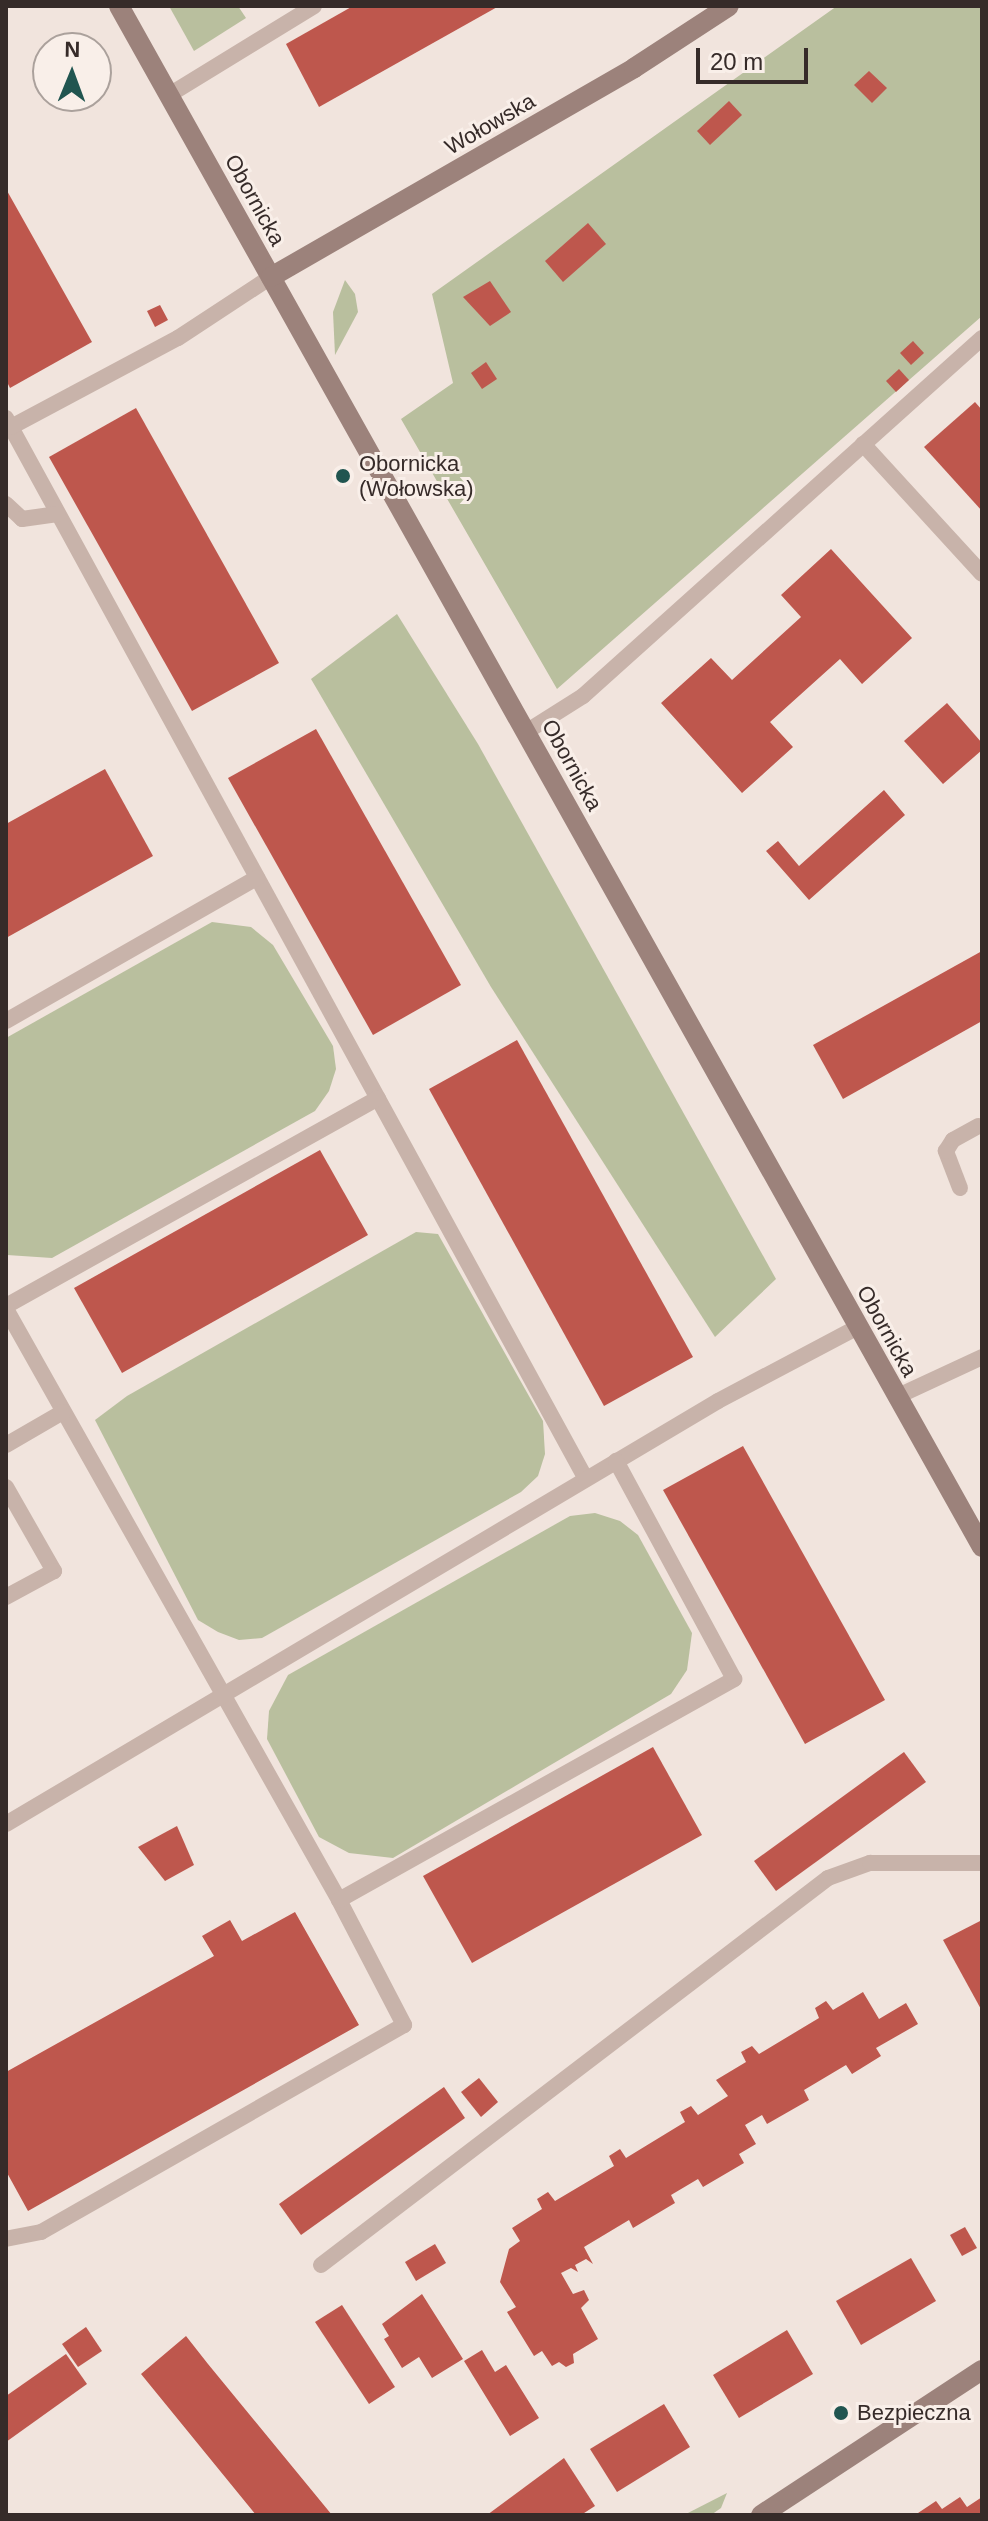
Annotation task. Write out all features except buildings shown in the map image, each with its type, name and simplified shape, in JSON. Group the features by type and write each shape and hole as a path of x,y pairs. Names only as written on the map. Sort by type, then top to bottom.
{"main road":[{"name":"Obornicka","path":"119,6 982,1547"},
{"name":"Wołowska","path":"271,277 634,68 729,6"},
{"path":"761,2515 982,2370"}],"lane":[{"path":"169,95 314,6"},
{"path":"271,277 178,338 8,423 586,1479"},
{"path":"526,732 583,696 982,338"},
{"path":"863,444 982,574"},
{"path":"6,504 22,519 58,514"},
{"path":"6,1021 257,878"},
{"path":"6,2239 41,2232 404,2025 339,1900 6,1308 378,1098"},
{"path":"960,1188 946,1151 953,1140 978,1126"},
{"path":"6,1824 222,1692 616,1461 858,1327"},
{"path":"896,1397 982,1357"},
{"path":"6,1445 63,1412"},
{"path":"339,1900 734,1679 616,1461"},
{"path":"6,1487 54,1571 6,1597"},
{"path":"321,2265 828,1878 870,1863 982,1863"}],"green space":[{"path":"169,6 238,6 246,18 194,51"},
{"path":"837,6 982,6 982,316 557,689 401,419 453,383 432,294"},
{"path":"345,280 355,294 358,312 335,355 333,312"},
{"path":"397,614 478,744 776,1279 715,1337 491,987 311,679"},
{"path":"212,922 251,927 273,945 333,1046 336,1069 329,1091 315,1111 52,1258 7,1255 6,1038"},
{"path":"416,1232 438,1234 543,1421 545,1454 538,1476 521,1492 262,1638 239,1640 218,1632 198,1620 95,1420 127,1396"},
{"path":"595,1513 620,1521 638,1535 692,1633 687,1670 671,1694 393,1858 349,1853 319,1837 267,1739 269,1711 288,1675 570,1516"},
{"path":"727,2493 721,2508 711,2515 684,2515"}],"place":[{"name":"Obornicka (Wołowska)","path":"343,476"},
{"name":"Bezpieczna","path":"841,2413"}]}
